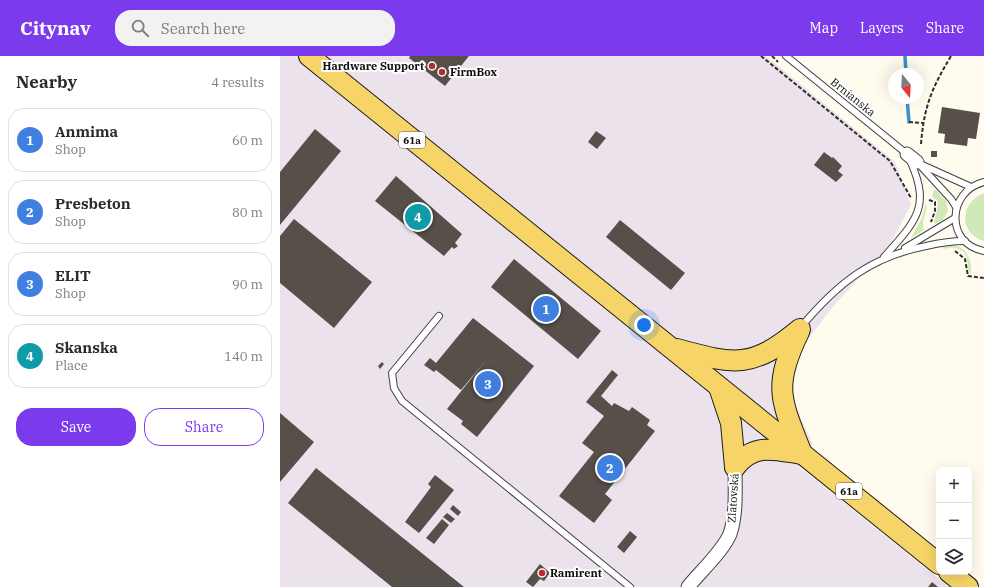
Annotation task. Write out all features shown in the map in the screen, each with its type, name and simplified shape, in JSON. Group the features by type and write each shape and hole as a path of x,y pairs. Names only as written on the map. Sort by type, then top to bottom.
{"main road":[{"name":"61a","path":"309,56 936,562"},
{"path":"669,347 731,362 748,360 767,353 800,329"},
{"path":"735,467 743,457 755,451 768,450 802,454 785,410 781,392 787,356 800,329"},
{"path":"719,387 731,423 735,467"},
{"path":"953,575 968,587"}],"street":[{"name":"Zlatovská","path":"688,587 724,544 729,535 734,511 735,467"}],"lane":[{"name":"Brnianska","path":"786,56 912,158"},
{"path":"912,158 971,187"},
{"path":"912,158 951,199 956,207"},
{"path":"884,257 911,227 919,209 919,183 912,158"},
{"path":"984,182 971,187 960,199 956,207 955,218 958,230 965,241 984,251"},
{"path":"902,251 955,218"},
{"path":"800,329 818,307 839,286 884,257 902,251 946,242 965,241"},
{"path":"439,316 392,373 394,388 402,401 630,587"}],"path":[{"path":"761,56 890,161 897,171 908,196"},
{"path":"772,56 784,66"},
{"path":"921,144 923,123 934,84 951,56"},
{"path":"909,122 923,123"},
{"path":"929,200 935,202 936,205 931,224"},
{"path":"951,250 958,252 965,258 968,276 984,278"}],"shaded area":[{"path":"280,56 766,56 895,162 911,205 889,246 835,304 788,365 790,395 813,444 798,466 949,587 280,587"}],"green space":[{"path":"934,189 946,200 948,211 943,220 934,224 938,205 937,200 932,197"},
{"path":"984,193 984,241 970,232 966,225 965,218 970,203 976,197"},
{"path":"926,203 927,206 923,223 924,230 911,238 922,218"},
{"path":"951,245 965,251 971,264 971,274 968,268 965,253 954,248 941,248"}],"building":[{"name":"FirmBox","path":"410,56 469,56 445,86 409,58"},
{"path":"942,107 980,113 976,139 968,138 967,146 944,143 945,134 938,133"},
{"path":"315,129 341,151 280,225 280,172"},
{"path":"596,131 606,138 597,149 588,142"},
{"path":"931,151 937,151 937,157 931,157"},
{"path":"824,152 832,158 833,157 842,166 838,171 843,175 836,182 814,165"},
{"path":"396,176 462,234 455,243 458,246 454,249 452,247 444,256 375,201"},
{"path":"294,219 372,282 334,328 280,283 280,236"},
{"path":"620,220 685,273 671,290 606,237"},
{"path":"514,259 601,331 578,359 491,287"},
{"path":"473,318 534,366 477,437 461,424 463,421 447,409 486,360 461,390 436,370 434,372 424,365 430,358 436,363"},
{"path":"382,362 384,364 380,369 378,366"},
{"path":"612,370 618,375 601,396 612,406 614,403 629,411 632,407 650,420 647,425 655,431 605,494 612,500 594,523 559,496 594,452 582,443 604,416 586,402"},
{"path":"280,413 314,442 280,482"},
{"path":"316,468 464,587 392,587 288,503"},
{"path":"435,475 454,490 419,533 405,522 431,487 428,484"},
{"path":"453,505 461,512 458,516 450,509"},
{"path":"447,513 455,519 451,523 443,517"},
{"path":"442,519 449,525 434,544 426,538"},
{"path":"630,531 637,537 624,553 617,547"},
{"path":"540,564 550,573 544,581 540,579 533,587 526,582"},
{"path":"932,582 938,587 928,587"}],"waterway":[{"path":"905,56 906,68"},
{"path":"908,104 909,122"}],"place":[{"name":"Hardware Support","path":"432,66"},
{"name":"FirmBox","path":"442,72"},
{"name":"Skanska","path":"418,217"},
{"name":"Anmima","path":"546,309"},
{"name":"ELIT","path":"488,384"},
{"name":"Presbeton","path":"610,468"},
{"name":"Ramirent","path":"542,573"}]}
